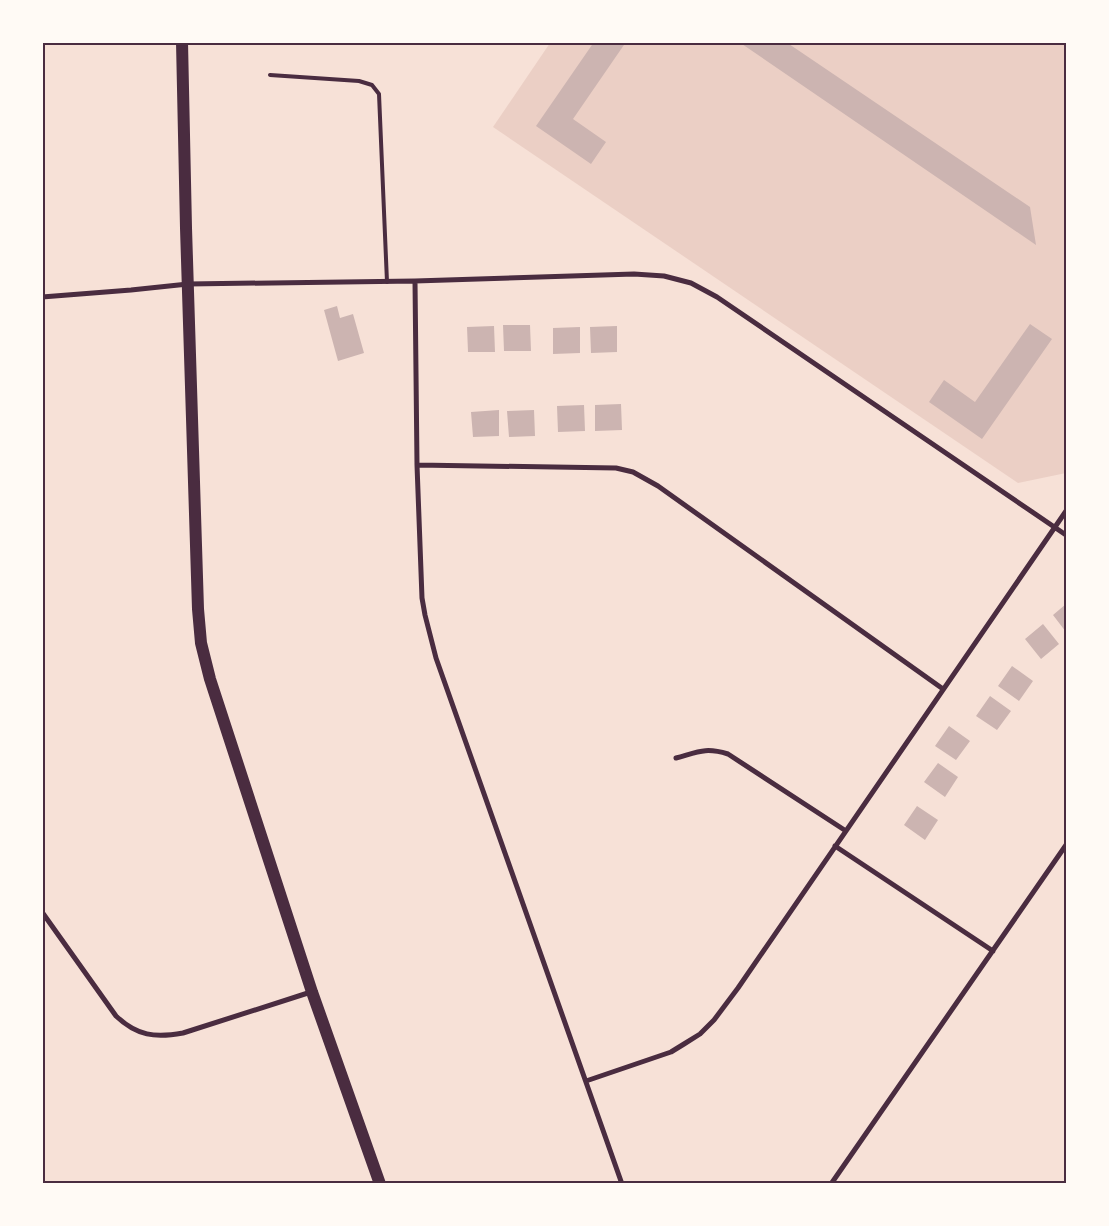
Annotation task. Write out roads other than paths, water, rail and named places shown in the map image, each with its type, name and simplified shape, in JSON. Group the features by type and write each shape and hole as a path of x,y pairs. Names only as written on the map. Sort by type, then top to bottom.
{"main road":[{"path":"182,42 188,284 201,643 210,679 312,992 380,1184"}],"street":[{"path":"42,297 188,284 387,282 634,274 664,276 691,283 717,297 1066,535"},
{"path":"415,281 416,465 422,598 430,637 622,1184"},
{"path":"416,465 616,468 633,472 658,486 943,689"},
{"path":"586,1081 671,1052 700,1034 714,1020 738,988 1066,511"},
{"path":"676,758 705,750 716,750 728,754 846,831"},
{"path":"831,1184 1066,845"},
{"path":"835,846 993,951"},
{"path":"42,912 116,1016 124,1024 136,1031 150,1035 167,1036 183,1033 312,992"}],"lane":[{"path":"270,75 359,81 372,85 379,94 387,282"}]}
